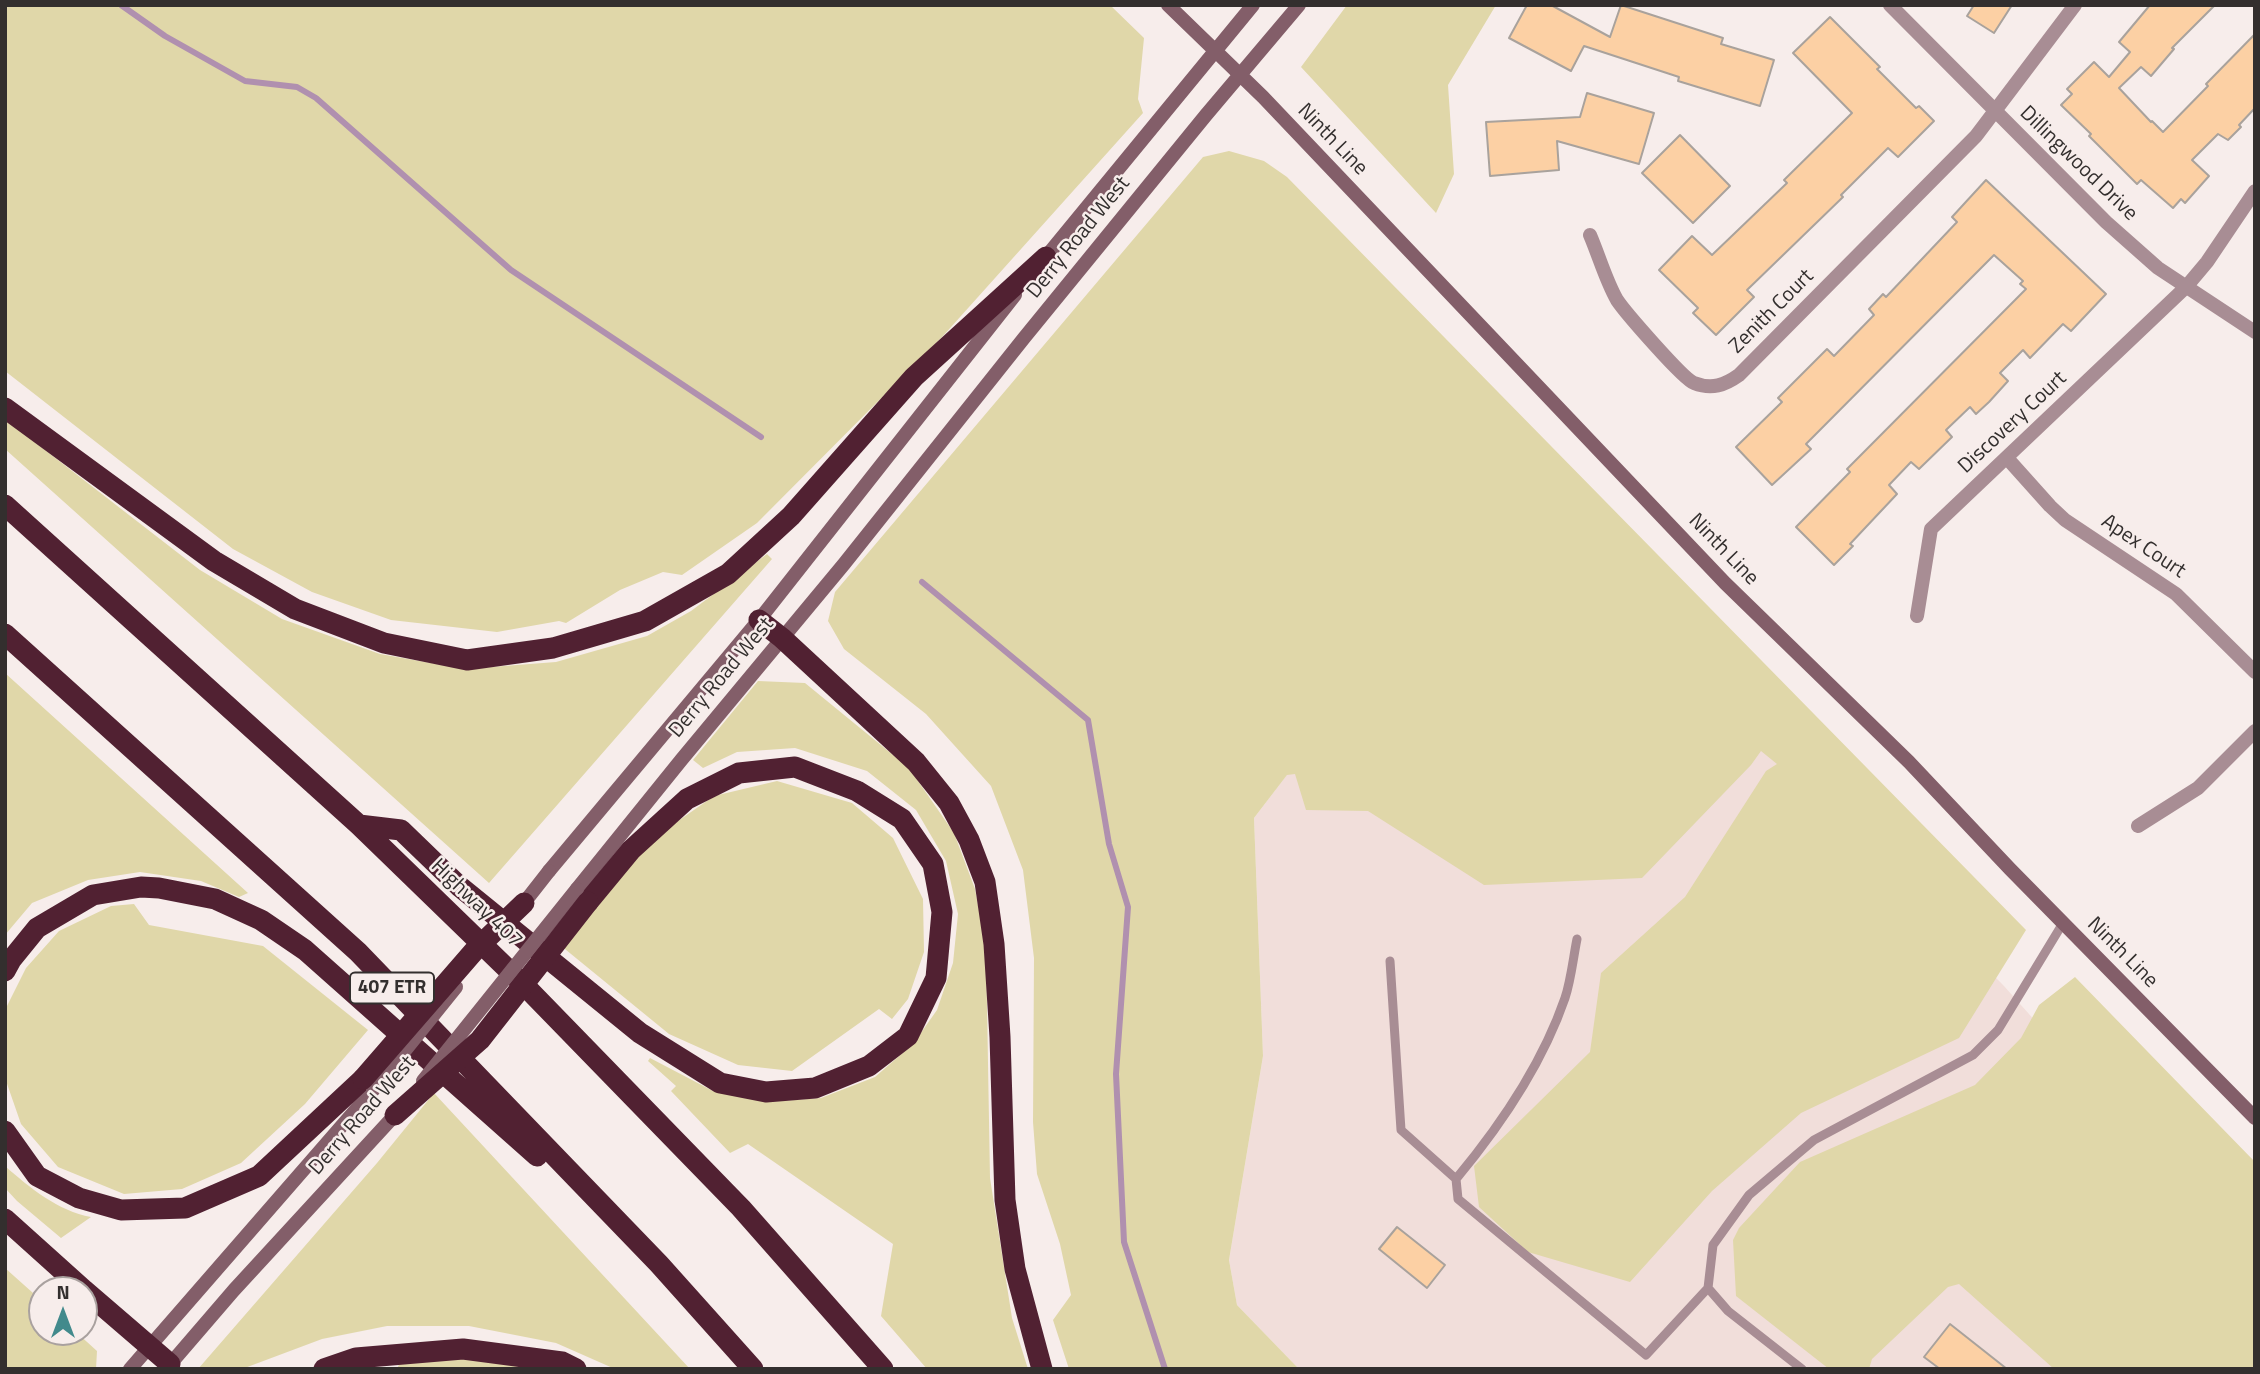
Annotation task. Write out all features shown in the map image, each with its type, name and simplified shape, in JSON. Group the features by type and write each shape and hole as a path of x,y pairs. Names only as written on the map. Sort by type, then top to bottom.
{"highway":[{"path":"5,408 214,561 295,608 384,643 467,660 553,648 645,621 728,574 791,516 914,377 1045,257"},
{"name":"Highway 407","path":"5,505 359,825 526,987 731,1198 883,1369"},
{"path":"760,620 916,762 949,803 969,840 985,882 995,958 1005,1200 1015,1269 1042,1369"},
{"name":"407 ETR","path":"5,634 358,952 659,1264 753,1369"},
{"path":"359,825 401,830 459,886 640,1033 720,1083 765,1092 815,1088 869,1066 908,1037 936,978 942,912 933,864 902,819 857,791 795,767 739,773 687,799 582,896 480,1040 396,1115"},
{"path":"5,971 37,928 93,895 141,887 215,899 261,920 305,950 659,1264"},
{"path":"5,1131 37,1175 79,1198 121,1210 186,1208 259,1176 368,1084 475,950 524,903"},
{"path":"5,1219 68,1276"},
{"path":"98,1302 168,1366"},
{"path":"324,1369 356,1358 463,1349 562,1362 576,1369"}],"main road":[{"name":"Ninth Line","path":"1168,5 1240,74 1725,583 1909,762 2255,1118"},
{"name":"Derry Road West","path":"524,903 760,620 1045,257 1253,5"},
{"name":"Derry Road West","path":"582,896 682,759 1299,5"},
{"name":"Derry Road West","path":"130,1369 368,1084"},
{"name":"Derry Road West","path":"168,1366 234,1290 396,1115"}],"street":[{"name":"Dillingwood Drive","path":"1890,5 2106,222 2158,268 2255,332"},
{"name":"Zenith Court","path":"1590,235 1618,301 1679,371 1693,383 1726,385 1976,136 2075,5"},
{"name":"Discovery Court","path":"1917,616 1931,529 2186,287 2207,262 2255,191"},
{"name":"Apex Court","path":"2007,458 2065,520 2176,594 2255,672"},
{"path":"2138,826 2198,788 2255,731"}],"lane":[{"path":"1577,940 1565,997 1538,1063 1484,1146 1457,1179 1458,1199 1646,1355 1708,1288 1713,1245 1749,1195 1814,1140 1973,1055 1998,1030 2063,923"},
{"path":"1390,961 1401,1130 1457,1179"},
{"path":"1708,1288 1728,1311 1802,1369"}],"shaded area":[{"path":"5,5 1110,5 1144,38 1138,99 1143,113 943,336 757,523 682,575 663,572 620,590 566,623 559,621 497,632 391,620 312,592 233,549 5,371"},
{"path":"1347,5 1496,5 1448,85 1454,174 1436,213 1301,67"},
{"path":"1229,151 1264,161 1287,177 2026,930 1959,1038 1801,1113 1712,1191 1630,1282 1528,1252 1479,1207 1474,1166 1590,1052 1601,973 1685,897 1766,771 1777,764 1761,751 1751,765 1642,878 1484,885 1368,811 1306,810 1295,774 1287,775 1254,818 1263,1056 1229,1260 1237,1305 1299,1369 1069,1369 1053,1320 1071,1295 1060,1244 1037,1174 1033,1122 1034,958 1023,870 991,786 926,714 844,649 828,621 835,592 1203,157"},
{"path":"5,419 200,570 282,619 380,654 465,669 556,662 647,636 691,611 767,554 772,559 489,883 5,449"},
{"path":"1508,485 2004,986 2169,1171 2255,1369 1299,1369 1237,1305 1229,1260 1263,1056 1254,818"},
{"path":"5,673 248,893 239,897 201,881 140,872 88,880 32,903 5,935"},
{"path":"758,681 805,683 909,768 954,833 975,889 986,948 990,1178 1012,1318 1028,1369 927,1369 881,1316 893,1244 748,1144 730,1153 671,1091 676,1086 648,1061 650,1058 713,1091 766,1102 821,1098 875,1077 913,1044 937,1010 953,963 958,914 946,861 916,810 867,771 795,748 737,752 703,768 693,760"},
{"path":"777,781 852,803 893,838 923,899 924,952 908,999 892,1019 879,1009 792,1071 738,1065 669,1034 560,945 645,844 714,796"},
{"path":"134,904 149,925 263,946 368,1030 305,1104 241,1163 182,1189 124,1194 58,1167 21,1124 5,1078 5,1010 26,968 59,931 111,906"},
{"path":"2075,977 2255,1162 2255,1369 2054,1369 1959,1284 1948,1287 1872,1359 1869,1369 1829,1369 1736,1296 1733,1240 1739,1228 1800,1162 1975,1085 2021,1038 2039,1005"},
{"path":"434,1093 690,1369 615,1369 556,1343 469,1326 387,1326 322,1339 242,1369 198,1369 377,1163"},
{"path":"5,1166 56,1204 91,1217 61,1238 5,1188"},
{"path":"5,1268 28,1289 28,1346 91,1346 97,1351 96,1369 5,1369"},
{"path":"465,1356 540,1369 397,1369 402,1357"}],"building":[{"path":"1527,5 1551,5 1610,37 1621,5 1723,38 1721,44 1774,60 1760,106 1678,81 1679,77 1584,46 1571,71 1509,38"},
{"path":"1974,5 2012,5 1994,33 1967,16"},
{"path":"2150,5 2215,5 2172,48 2174,49 2151,76 2141,67 2119,88 2163,132 2255,34 2255,108 2228,140 2218,134 2192,160 2209,176 2185,203 2181,199 2173,208 2141,180 2137,184 2061,105 2072,94 2067,89 2094,62 2109,77 2130,52 2119,42"},
{"path":"1830,17 1916,108 1919,106 1934,121 1898,157 1888,148 1841,195 1843,197 1747,290 1754,297 1716,335 1693,313 1698,308 1659,270 1692,236 1712,255 1787,183 1784,180 1852,113 1793,53"},
{"path":"1587,93 1654,113 1639,164 1557,141 1559,170 1490,176 1486,122 1580,117"},
{"path":"1680,135 1730,186 1693,223 1642,173"},
{"path":"1986,180 2106,294 2071,331 2063,324 2030,358 2023,350 2000,373 2008,381 1989,402 1976,414 1970,407 1946,430 1952,437 1919,469 1911,462 1889,485 1897,494 1834,565 1796,527 1850,472 1847,469 2026,289 2020,284 2023,281 1994,255 1806,444 1811,449 1772,485 1736,447 1782,402 1778,398 1827,349 1834,356 1874,315 1869,309 1883,294 1886,297 1957,222 1952,217"},
{"path":"1397,1227 1445,1265 1427,1288 1379,1249"},
{"path":"1950,1324 2007,1369 1940,1369 1924,1357"}],"waterway":[{"path":"121,5 165,36 245,81 297,87 316,98 511,270 761,437"},
{"path":"922,582 1088,720 1109,844 1128,907 1116,1074 1124,1242 1165,1369"}]}
